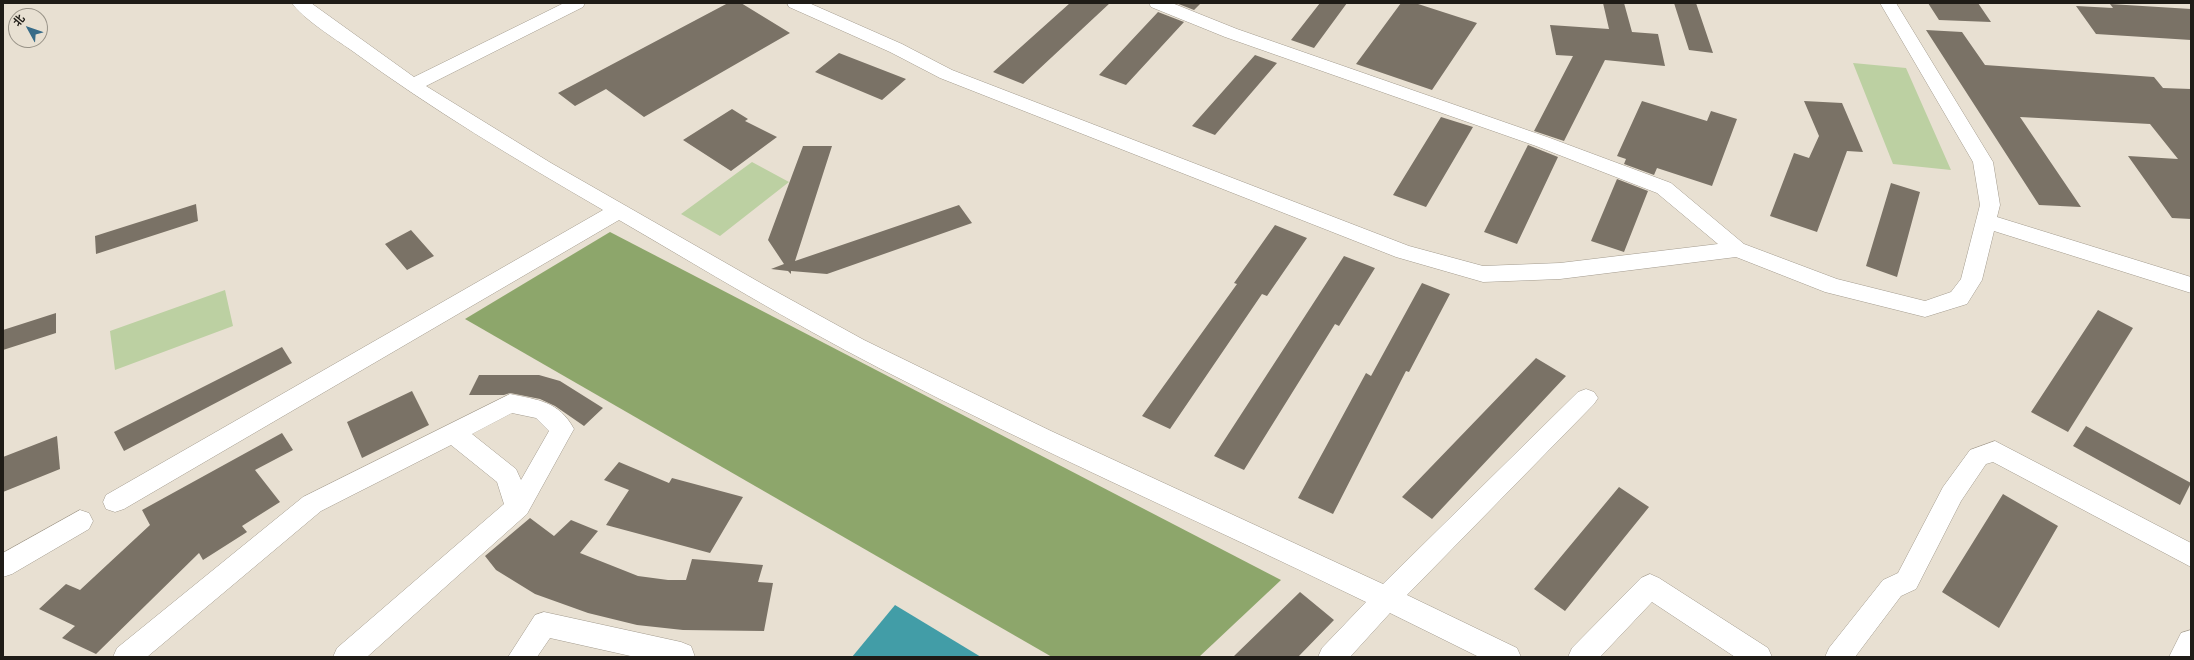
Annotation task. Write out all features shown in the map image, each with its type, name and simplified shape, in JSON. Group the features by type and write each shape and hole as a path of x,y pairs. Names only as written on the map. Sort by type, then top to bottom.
{"lane":[{"path":"300,3 357,48 494,139 618,211 887,362 1237,529 1388,597 1507,657"},
{"path":"413,85 577,3"},
{"path":"795,3 896,48 946,74 1403,252 1483,274 1560,271 1737,248"},
{"path":"1157,3 1231,33 1543,142 1664,188 1737,248 1833,286 1925,309 1959,298 1971,280 1990,205 1983,162 1888,3"},
{"path":"115,502 618,211"},
{"path":"1986,221 2191,285"},
{"path":"1332,657 1388,597 1586,398"},
{"path":"127,657 312,504 510,403 543,410 562,429 518,507 348,657"},
{"path":"453,433 507,476 518,507"},
{"path":"1839,657 1892,588 1907,580 1952,494 1978,457 1995,451 2191,556"},
{"path":"3,566 80,521"},
{"path":"1582,657 1650,586 1758,657"},
{"path":"522,657 544,624 681,655 681,657"},
{"path":"2183,657 2191,642"}],"green space":[{"path":"1853,63 1906,68 1951,170 1893,164"},
{"path":"752,162 789,182 720,236 681,214"},
{"path":"610,232 1281,580 1199,657 1052,657 465,319"},
{"path":"225,290 233,326 115,370 110,331"}],"water":[{"path":"895,605 981,657 852,657"}],"building":[{"path":"728,3 741,3 790,33 644,117 606,89 575,106 558,93"},
{"path":"1070,3 1110,3 1023,84 993,72"},
{"path":"1176,3 1201,3 1194,10"},
{"path":"1320,3 1347,3 1314,48 1291,40"},
{"path":"1401,3 1415,3 1477,23 1432,90 1356,64"},
{"path":"1603,3 1624,3 1632,32 1658,34 1665,66 1605,60 1564,141 1534,131 1573,56 1556,55 1550,25 1609,29"},
{"path":"1674,3 1696,3 1713,53 1689,50"},
{"path":"1928,3 1978,3 1991,22 1939,20"},
{"path":"2110,4 2191,9 2191,40 2096,34 2076,6 2113,8"},
{"path":"1158,12 1184,22 1126,85 1099,75"},
{"path":"1926,30 1962,32 1985,65 2154,77 2163,88 2191,89 2191,219 2172,218 2128,156 2178,159 2150,124 2020,117 2081,207 2039,205"},
{"path":"839,53 906,79 882,100 815,72"},
{"path":"1255,55 1277,63 1215,135 1192,126"},
{"path":"1642,101 1707,121 1711,111 1737,119 1712,186 1657,168 1654,175 1624,164 1626,159 1617,156"},
{"path":"1804,101 1842,103 1863,152 1847,151 1817,232 1770,216 1794,153 1809,158 1819,136"},
{"path":"732,109 748,119 745,121 777,137 731,171 683,140"},
{"path":"1441,117 1473,127 1426,207 1393,195"},
{"path":"1528,145 1558,157 1517,244 1484,232"},
{"path":"803,146 832,146 795,261 959,205 972,223 827,274 791,271 791,274 788,271 771,269 784,264 768,240"},
{"path":"1617,179 1648,191 1624,252 1591,241"},
{"path":"1891,183 1920,192 1897,277 1866,266"},
{"path":"196,204 198,221 96,254 95,236"},
{"path":"1275,225 1307,238 1267,296 1262,294 1170,429 1142,416 1237,284 1234,283"},
{"path":"411,230 434,256 407,270 385,244"},
{"path":"1344,256 1375,268 1339,326 1335,324 1244,470 1214,456"},
{"path":"1422,283 1450,294 1409,372 1406,371 1333,514 1298,498 1366,373 1371,376"},
{"path":"2098,310 2133,328 2068,432 2031,412"},
{"path":"56,313 56,333 3,350 3,330"},
{"path":"282,347 292,363 124,451 114,432"},
{"path":"1536,358 1566,376 1432,519 1402,497"},
{"path":"479,375 539,375 560,381 603,408 584,426 555,406 540,399 510,393 504,395 469,395"},
{"path":"412,391 429,425 362,458 347,422"},
{"path":"2086,426 2191,483 2180,505 2073,446"},
{"path":"282,433 293,450 255,470 280,502 242,526 247,532 203,560 199,553 96,654 62,638 75,626 39,609 66,584 80,590 150,525 142,510"},
{"path":"57,436 60,469 3,492 3,457"},
{"path":"619,462 669,483 672,478 743,497 710,553 606,525 629,490 604,480"},
{"path":"1619,487 1649,507 1565,611 1534,589"},
{"path":"2003,494 2058,526 1999,628 1942,592"},
{"path":"530,518 554,536 571,520 598,531 580,553 638,576 668,580 686,580 692,559 763,565 758,582 773,583 764,631 683,630 637,625 588,613 535,594 496,570 485,556"},
{"path":"1300,592 1334,620 1298,657 1233,657"}]}
